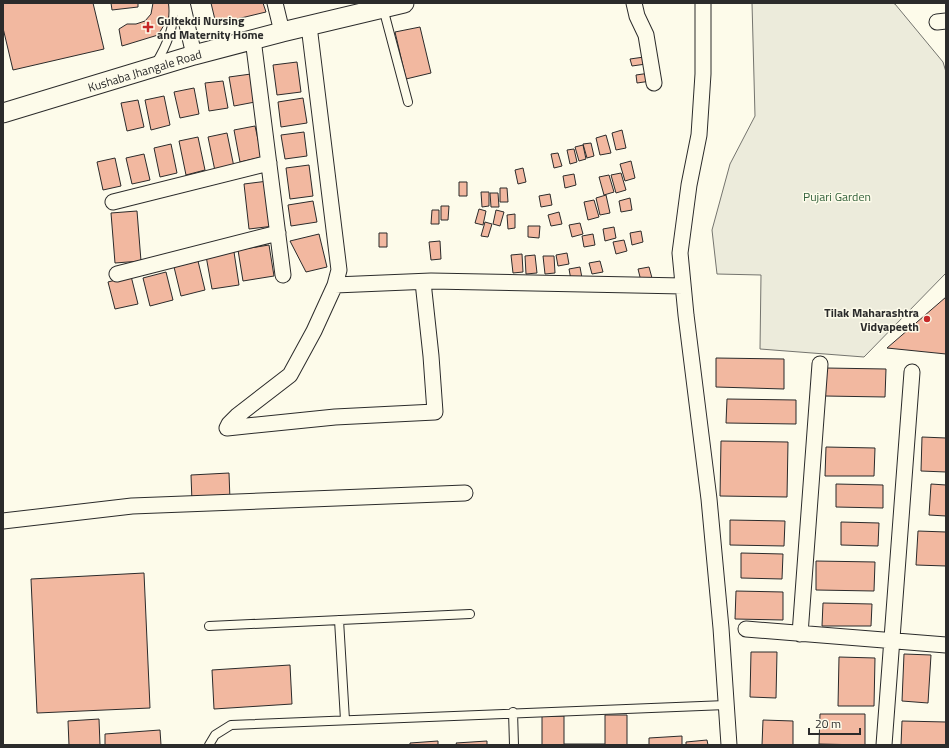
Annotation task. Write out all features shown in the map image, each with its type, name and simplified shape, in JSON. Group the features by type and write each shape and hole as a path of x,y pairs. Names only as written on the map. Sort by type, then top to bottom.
{"street":[{"path":"182,3 194,55"},
{"path":"275,3 282,32"},
{"name":"Kushaba Jhangale Road","path":"3,112 194,55 309,26 355,12 404,3"},
{"path":"634,3 637,16 646,35 654,83"},
{"path":"703,3 703,74 699,135 689,184 680,253 709,499 721,628 729,745"},
{"path":"309,26 339,270 335,285 314,331 290,375 236,416 227,428 335,417 435,412 432,356 423,282"},
{"path":"253,39 283,275"},
{"path":"113,202 269,163"},
{"path":"118,274 278,233"},
{"path":"335,285 423,282 683,286"},
{"path":"800,634 820,364"},
{"path":"884,745 912,372"},
{"path":"3,521 132,506 465,493"},
{"path":"746,629 946,645"}],"lane":[{"path":"153,67 164,50 172,28 174,10 173,3"},
{"path":"383,8 408,102"},
{"path":"209,626 470,614"},
{"path":"339,620 344,720"},
{"path":"209,745 215,735 231,725 513,712 726,705"},
{"path":"513,712 514,745"}],"green space":[{"name":"Pujari Garden","path":"752,3 892,3 895,4 943,62 946,72 946,273 864,357 760,349 761,275 717,274 712,230 730,164 755,116"}],"building":[{"path":"3,3 93,3 104,49 13,70 3,28"},
{"path":"111,3 138,3 138,7 112,10"},
{"path":"153,3 169,3 170,15 158,35 122,46 119,29 127,24 136,24 145,21 151,14"},
{"path":"211,3 263,3 266,12 216,24"},
{"path":"420,27 431,73 406,79 395,32"},
{"path":"644,57 646,64 632,66 630,59"},
{"path":"297,62 301,92 277,95 273,65"},
{"path":"650,73 651,81 637,83 636,75"},
{"path":"251,74 255,102 234,106 229,77"},
{"path":"223,81 228,108 209,111 205,83"},
{"path":"194,88 199,114 180,118 174,92"},
{"path":"164,96 170,125 151,130 145,100"},
{"path":"303,98 307,123 281,127 278,102"},
{"path":"138,100 144,127 127,131 121,103"},
{"path":"255,126 262,157 240,162 234,130"},
{"path":"622,130 626,148 616,150 612,133"},
{"path":"304,132 307,156 285,159 281,135"},
{"path":"227,133 234,167 215,171 208,137"},
{"path":"606,135 611,153 600,155 596,138"},
{"path":"198,137 205,170 186,175 179,141"},
{"path":"591,143 594,156 587,158 583,144"},
{"path":"171,144 177,173 160,177 154,148"},
{"path":"583,145 586,159 579,161 575,147"},
{"path":"574,149 577,162 570,164 567,150"},
{"path":"558,153 562,166 554,168 551,154"},
{"path":"144,154 150,180 132,184 126,158"},
{"path":"115,158 121,186 103,190 97,162"},
{"path":"631,161 635,178 625,181 620,164"},
{"path":"309,165 313,196 290,199 286,168"},
{"path":"523,168 526,182 518,184 515,170"},
{"path":"621,173 626,190 616,193 611,175"},
{"path":"574,174 576,185 565,188 563,176"},
{"path":"609,175 614,192 604,195 599,177"},
{"path":"268,181 274,226 249,229 244,184"},
{"path":"459,182 467,182 467,196 459,196"},
{"path":"500,188 507,188 508,202 500,202"},
{"path":"481,192 489,192 489,206 482,207"},
{"path":"490,193 498,193 499,207 491,207"},
{"path":"550,194 552,205 541,207 539,196"},
{"path":"606,195 610,213 600,215 596,198"},
{"path":"630,198 632,210 621,212 619,201"},
{"path":"594,200 599,217 588,220 584,202"},
{"path":"313,201 317,222 291,226 288,205"},
{"path":"441,206 449,206 448,220 441,220"},
{"path":"479,209 486,211 483,225 475,223"},
{"path":"432,210 439,210 439,224 431,224"},
{"path":"496,210 504,212 500,226 493,224"},
{"path":"137,211 141,261 115,263 111,213"},
{"path":"559,212 562,224 551,226 548,215"},
{"path":"515,214 515,228 508,229 507,215"},
{"path":"485,222 492,224 488,237 481,236"},
{"path":"580,223 583,234 572,237 569,225"},
{"path":"528,226 540,226 539,238 528,237"},
{"path":"614,227 616,238 605,241 603,229"},
{"path":"641,231 643,242 632,245 630,233"},
{"path":"379,233 387,233 387,247 379,247"},
{"path":"319,234 327,267 306,272 290,241"},
{"path":"593,234 595,245 584,247 582,236"},
{"path":"624,240 627,251 616,254 613,242"},
{"path":"440,241 441,259 431,260 429,242"},
{"path":"269,245 274,276 243,281 238,250"},
{"path":"234,252 239,285 212,289 206,256"},
{"path":"567,253 569,264 558,266 556,255"},
{"path":"522,254 523,272 513,273 511,255"},
{"path":"535,255 537,273 526,274 525,256"},
{"path":"543,256 554,256 555,273 545,274"},
{"path":"198,261 205,290 181,296 174,267"},
{"path":"600,261 603,272 592,274 589,263"},
{"path":"580,267 582,278 571,280 569,269"},
{"path":"649,267 652,278 641,281 638,269"},
{"path":"166,272 173,300 150,306 143,278"},
{"path":"131,276 138,304 115,309 108,282"},
{"path":"946,297 946,354 887,348"},
{"path":"716,358 784,359 784,389 716,387"},
{"path":"826,368 886,369 885,397 825,396"},
{"path":"727,399 796,400 796,424 726,423"},
{"path":"922,437 946,438 946,472 921,471"},
{"path":"721,441 788,442 787,497 720,496"},
{"path":"826,447 875,448 874,476 825,476"},
{"path":"229,473 230,500 192,502 191,475"},
{"path":"836,484 883,485 883,508 836,507"},
{"path":"931,484 946,485 946,516 929,515"},
{"path":"730,520 785,521 784,546 730,545"},
{"path":"841,522 879,523 878,546 841,545"},
{"path":"918,531 946,532 946,566 916,565"},
{"path":"741,553 783,554 782,579 741,578"},
{"path":"816,561 875,562 874,591 816,590"},
{"path":"144,573 150,708 37,713 31,579"},
{"path":"736,591 783,592 783,620 735,619"},
{"path":"823,603 872,604 871,626 822,626"},
{"path":"751,652 777,652 776,698 750,697"},
{"path":"904,654 931,655 928,703 902,701"},
{"path":"839,657 875,658 874,706 838,706"},
{"path":"290,665 292,704 214,709 212,670"},
{"path":"820,714 865,714 865,745 819,744"},
{"path":"605,715 627,715 627,745 542,745 542,716 564,716 564,744 605,744"},
{"path":"99,719 100,745 69,745 68,721"},
{"path":"763,720 793,721 793,745 762,745"},
{"path":"902,721 946,722 946,745 901,745"},
{"path":"160,730 161,745 105,745 105,734"},
{"path":"682,736 682,745 649,745 649,738"},
{"path":"707,740 708,745 686,745 686,742"},
{"path":"438,741 438,745 410,745 410,743"},
{"path":"487,741 487,745 457,745 456,743"}],"place":[{"name":"Gultekdi Nursing and Maternity Home","path":"148,27"},
{"name":"Tilak Maharashtra Vidyapeeth","path":"927,319"}]}
